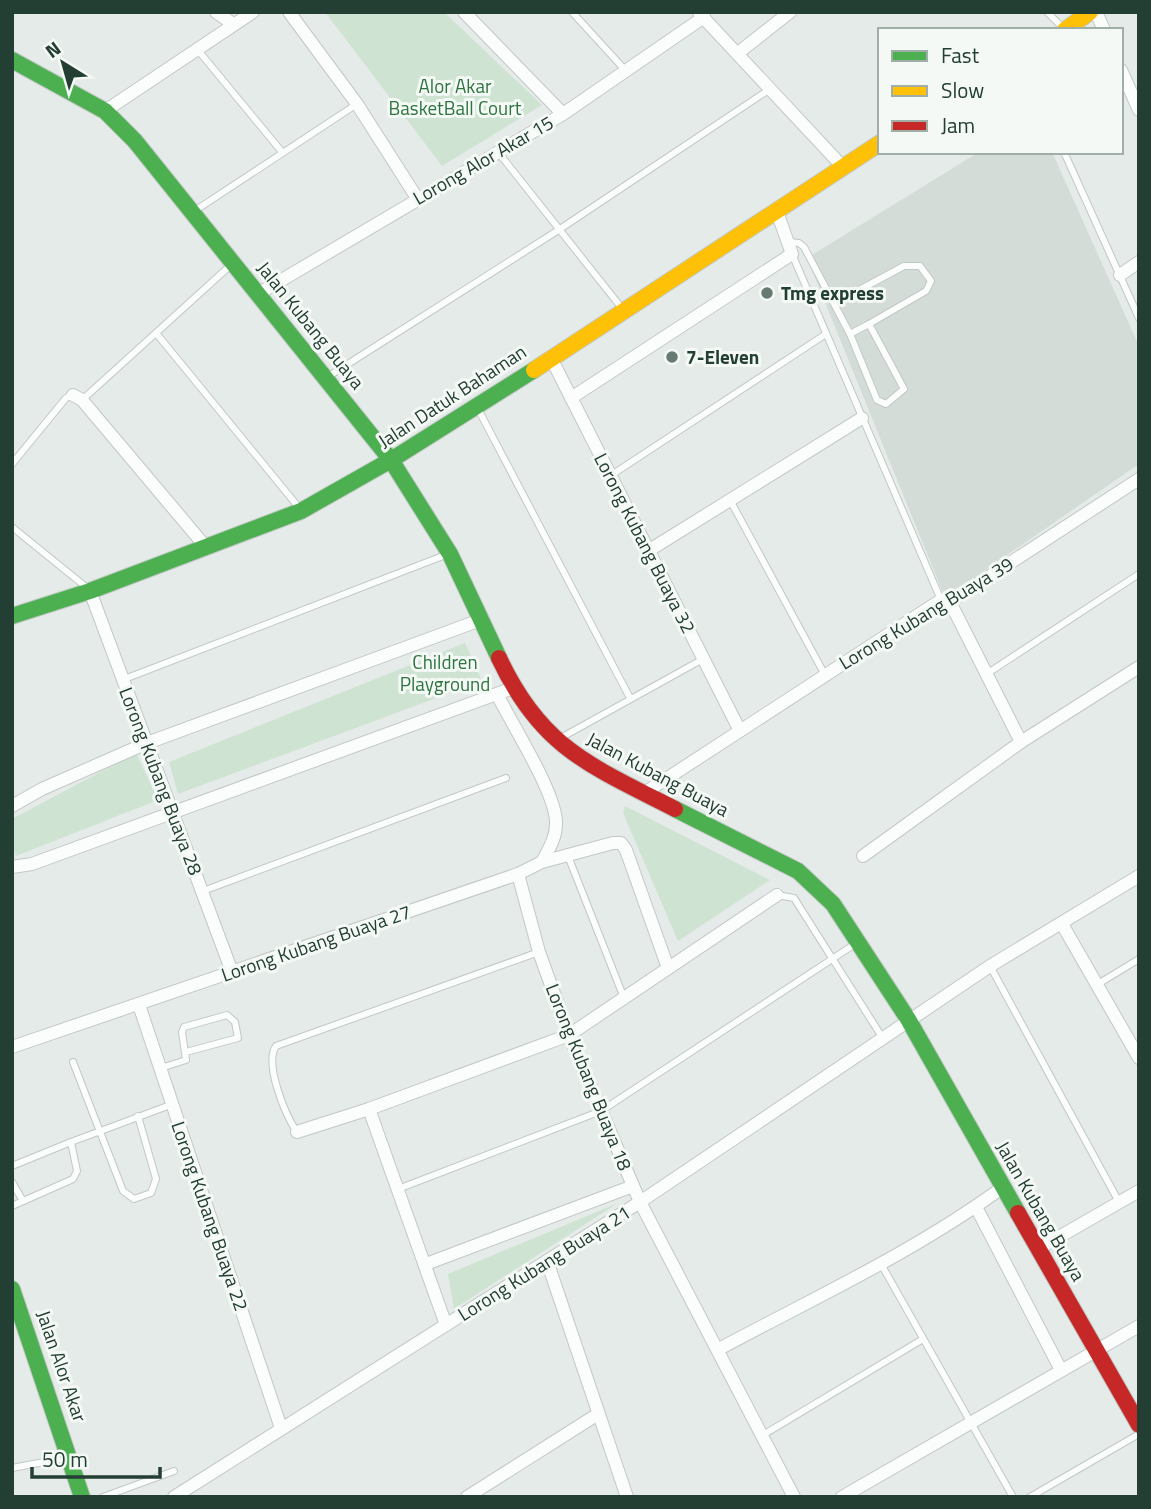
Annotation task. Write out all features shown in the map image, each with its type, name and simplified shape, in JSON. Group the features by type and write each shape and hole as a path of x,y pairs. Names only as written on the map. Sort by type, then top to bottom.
{"street":[{"path":"216,12 233,24"},
{"path":"105,111 253,12"},
{"path":"289,12 356,104 417,198"},
{"path":"464,12 563,114"},
{"path":"738,53 790,12"},
{"path":"1068,28 1090,12"},
{"path":"1096,12 1103,28"},
{"path":"701,15 842,166"},
{"name":"Lorong Alor Akar 15","path":"258,294 563,114 627,72 701,15"},
{"name":"Jalan Kubang Buaya","path":"12,60 105,111 153,161 327,377 391,460 450,554 483,619 513,688 555,741 600,771 798,871 833,904 908,1019 1139,1425"},
{"path":"1123,74 1139,110"},
{"name":"Jalan Datuk Bahaman","path":"12,616 90,591 205,546 261,528 302,510 391,460 625,312 776,209 878,144"},
{"path":"571,398 790,248 776,209"},
{"path":"1120,275 1139,262"},
{"name":"Lorong Kubang Buaya 32","path":"551,358 739,729"},
{"path":"78,397 205,546"},
{"path":"648,551 862,418"},
{"name":"Lorong Kubang Buaya 39","path":"643,794 739,729 1139,479"},
{"name":"Lorong Kubang Buaya 28","path":"90,591 232,972"},
{"path":"945,601 988,673 1021,742"},
{"path":"12,806 42,789 147,743 483,619"},
{"path":"863,856 1021,742 1139,667"},
{"path":"12,867 32,864 498,696 513,688"},
{"path":"498,696 547,792 556,820 553,842 542,862"},
{"name":"Lorong Kubang Buaya 27","path":"12,1047 518,874 542,862 621,843 668,968"},
{"name":"Lorong Kubang Buaya 18","path":"518,874 539,952 569,1035 640,1202 794,1497"},
{"name":"Lorong Kubang Buaya 21","path":"177,1496 640,1202 990,966 1139,876"},
{"path":"297,1132 369,1110 569,1035 777,895"},
{"path":"1062,924 1135,1040 1139,1058"},
{"name":"Lorong Kubang Buaya 22","path":"139,1005 281,1428"},
{"path":"369,1110 446,1325"},
{"path":"426,1264 633,1186"},
{"path":"719,1349 880,1262 976,1207 1003,1187"},
{"path":"1038,1249 1139,1191"},
{"path":"976,1207 1061,1370"},
{"path":"547,1261 627,1497"},
{"name":"Jalan Alor Akar","path":"12,1289 15,1306 71,1457 82,1497"},
{"path":"842,1497 1139,1326"},
{"path":"467,1497 598,1414"}],"lane":[{"path":"572,12 627,72"},
{"path":"1047,12 1063,28"},
{"path":"197,48 282,152"},
{"path":"327,377 557,231 770,89"},
{"path":"194,212 356,104"},
{"path":"497,152 557,231 625,312"},
{"path":"1065,154 1139,318"},
{"path":"869,324 904,389 886,404 877,400 850,334 804,247 799,243 790,248 862,418 945,601"},
{"path":"12,464 66,398 78,397 156,333 234,263"},
{"path":"835,303 904,266 920,267 931,281 930,287 850,334"},
{"path":"156,333 302,510"},
{"path":"611,476 826,334"},
{"path":"476,405 630,698"},
{"path":"730,500 825,675"},
{"path":"12,527 90,591"},
{"path":"122,680 450,554"},
{"path":"988,673 1139,574"},
{"path":"555,741 703,659"},
{"path":"203,891 506,778"},
{"path":"568,854 624,998"},
{"path":"777,895 794,898 882,1037"},
{"path":"396,1189 601,1111 859,942"},
{"path":"297,1132 271,1067 272,1052 276,1046 539,952"},
{"path":"1098,984 1139,959"},
{"path":"990,966 1119,1202"},
{"path":"161,1068 183,1061 186,1052 182,1031 184,1027 227,1014 235,1022 238,1038 186,1052"},
{"path":"73,1062 127,1196 134,1199 151,1193 156,1179 138,1116"},
{"path":"12,1166 99,1130 173,1104"},
{"path":"12,1206 73,1179 77,1171 71,1142"},
{"path":"12,1182 23,1201"},
{"path":"880,1262 1013,1497"},
{"path":"763,1435 923,1339"},
{"path":"1030,1497 1139,1434"},
{"path":"12,1468 71,1457"},
{"path":"103,1497 121,1494 174,1471"}],"shaded area":[{"path":"976,154 1053,154 1139,346 1139,464 945,598 807,258"}],"green space":[{"name":"Alor Akar BasketBall Court","path":"325,12 444,12 542,105 442,166"},
{"name":"Children Playground","path":"465,643 482,681 178,794 169,762"},
{"path":"136,753 158,800 16,856 12,845 12,819"},
{"path":"625,806 770,880 678,941 623,813"},
{"path":"618,1203 454,1309 448,1274"}],"traffic: fast":[{"path":"12,60 105,111 135,141 391,460 450,554 499,658"},
{"path":"12,616 90,591 301,511 391,460 534,370"},
{"path":"675,809 798,871 833,904 908,1019 1018,1213"},
{"path":"12,1289 82,1497"}],"traffic: slow":[{"path":"1068,28 1090,12"},
{"path":"534,370 878,144"}],"traffic: jam":[{"path":"499,658 532,714 551,734 593,766 675,809"},
{"path":"1018,1213 1139,1425"}],"place":[{"name":"Tmg express","path":"767,293"},
{"name":"7-Eleven","path":"672,357"}]}
